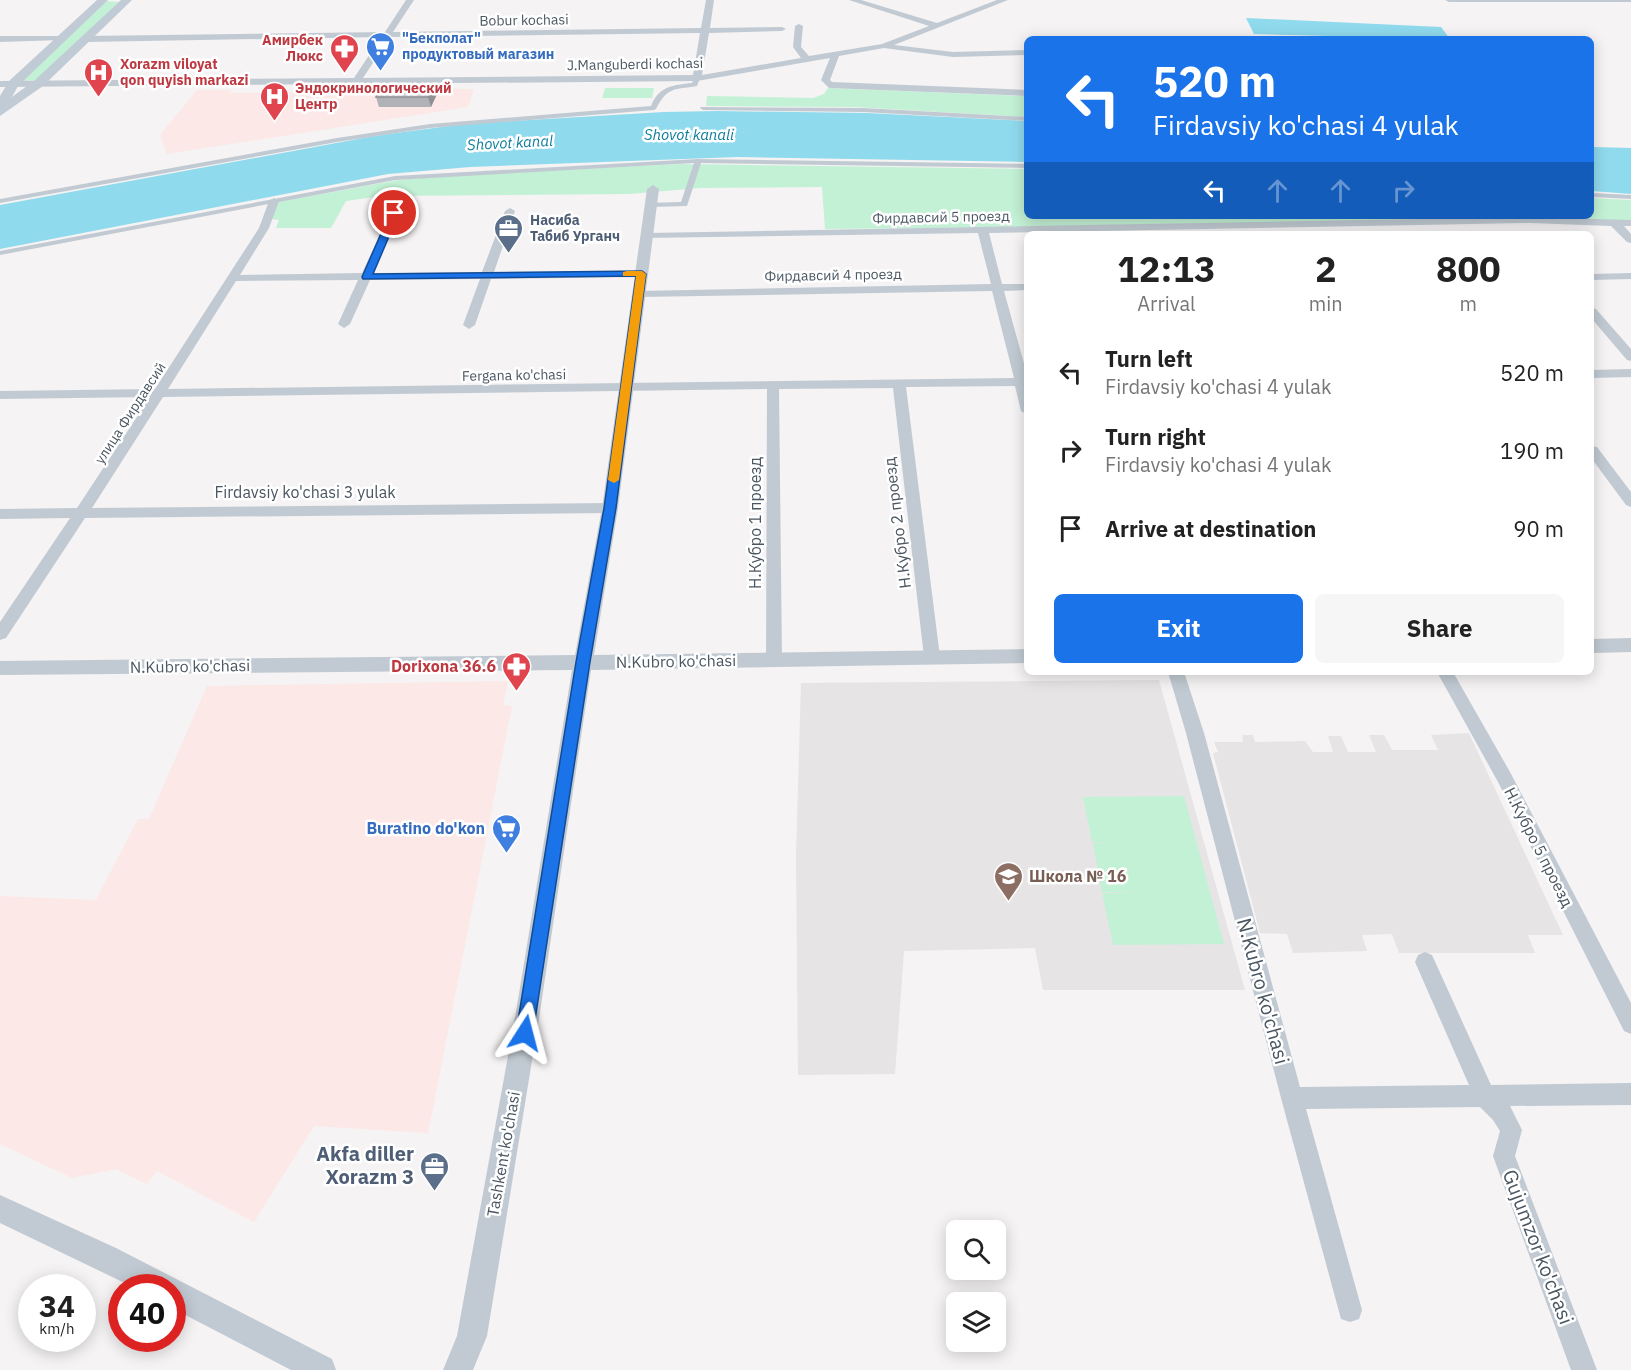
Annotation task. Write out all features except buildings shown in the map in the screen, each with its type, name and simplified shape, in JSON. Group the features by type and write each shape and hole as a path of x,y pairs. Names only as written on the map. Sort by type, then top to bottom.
{"main road":[{"path":"0,105 6,84 103,0"},
{"path":"0,112 39,83 127,0"}],"street":[{"path":"356,82 410,0"},
{"path":"0,201 337,140 430,126 654,108 658,96 669,87 695,85 710,0"},
{"path":"853,0 938,26"},
{"path":"882,0 884,9"},
{"name":"J.Manguberdi kochasi","path":"6,84 697,78 884,46 938,26 965,10 1004,0"},
{"path":"1449,0 1629,0"},
{"path":"799,26 797,47 807,59"},
{"name":"Bobur kochasi","path":"86,39 706,32 782,29"},
{"path":"0,39 61,38"},
{"name":"J.Manguberdi kochasi","path":"884,46 904,50 961,54 1024,53"},
{"path":"836,54 825,80 829,85 1024,93"},
{"path":"703,108 862,110 1024,119"},
{"path":"652,197 684,204 698,161"},
{"path":"0,254 340,187 438,174 698,161 1024,166"},
{"path":"1594,195 1631,197"},
{"name":"Tashkent ko'chasi","path":"458,1370 474,1324 528,1012 583,662 610,508 652,197"},
{"name":"улица Фирдавсий","path":"0,634 84,512 160,394 264,228 274,201"},
{"path":"469,325 510,211"},
{"path":"344,324 394,213"},
{"name":"Фирдавсий 5 проезд","path":"647,236 1324,229 1530,220 1631,223"},
{"path":"1613,221 1631,240"},
{"path":"983,231 1024,382"},
{"name":"Фирдавсий 4 проезд","path":"232,278 487,276 640,284 1024,287"},
{"path":"1594,277 1631,276"},
{"path":"1594,314 1631,357"},
{"path":"1594,374 1631,373"},
{"name":"Fergana ko'chasi","path":"0,395 1024,382"},
{"name":"Н.Кубро 2 проезд","path":"899,384 932,657"},
{"name":"Н.Кубро 1 проезд","path":"772,386 774,660"},
{"path":"1594,453 1631,502"},
{"name":"Firdavsiy ko'chasi 3 yulak","path":"0,514 610,508"},
{"path":"1594,646 1631,645"},
{"name":"N.Kubro ko'chasi","path":"0,668 1024,656"},
{"name":"N.Kubro ko'chasi","path":"1177,675 1195,733 1350,1310"},
{"name":"Н.Кубро 5 проезд","path":"1447,675 1504,777 1631,1024"},
{"name":"Gujumzor ko'chasi","path":"1425,962 1485,1096 1501,1112 1510,1130 1504,1156 1584,1370"},
{"path":"1292,1098 1631,1094"},
{"path":"0,1209 137,1274"},
{"path":"186,1299 321,1370"}],"shaded area":[{"name":"Эндокринологический Центр","path":"318,88 474,89 468,107 167,154 160,135 197,90 232,90 230,93 316,92"},
{"name":"Школа № 16","path":"1159,680 1245,990 1043,990 1035,948 904,951 895,1074 798,1075 796,855 801,683"},
{"path":"508,681 503,705 512,706 428,1133 314,1126 254,1222 157,1171 147,1184 116,1169 72,1178 0,1144 0,896 96,900 138,819 149,819 207,686"},
{"path":"1469,733 1563,935 1528,935 1535,953 1399,953 1392,934 1362,935 1367,951 1293,953 1287,934 1260,933 1213,753 1218,752 1214,742 1243,742 1242,735 1253,735 1255,742 1305,741 1313,752 1333,752 1328,736 1341,736 1348,752 1376,752 1369,735 1384,735 1392,750 1438,750 1431,735"}],"green space":[{"path":"106,1 119,2 36,80 23,81 23,80"},
{"path":"605,88 654,88 652,98 602,98"},
{"path":"828,88 1024,96 1024,117 855,107 706,106 707,96 813,98 824,94"},
{"path":"681,164 1024,169 1024,219 1594,219 1594,198 1631,200 1631,221 825,229 822,187 700,188 629,194 382,196 346,201 331,228 276,228 279,220 272,219 278,202 398,180"},
{"path":"1184,796 1224,944 1113,945 1102,893 1145,892 1102,892 1093,843 1108,843 1092,842 1083,797"}],"water":[{"path":"1246,18 1441,27 1448,36 1332,36 1254,34"},
{"name":"Shovot kanali","path":"664,112 867,113 1024,121 1024,162 738,157 470,167 388,174 0,249 0,205 374,136 464,124"},
{"path":"1594,147 1631,148 1631,194 1594,191"}],"slow traffic":[{"path":"614,480 642,274 627,274"}],"place":[{"name":"\"Бекполат\" продуктовый магазин","path":"381,72"},
{"name":"Амирбек Люкс","path":"344,74"},
{"name":"Xorazm viloyat qon quyish markazi","path":"99,98"},
{"name":"Эндокринологический Центр","path":"274,122"},
{"name":"Насиба Табиб Урганч","path":"509,254"},
{"name":"Dorixona 36.6","path":"517,692"},
{"name":"Buratino do'kon","path":"506,854"},
{"name":"Школа № 16","path":"1008,902"},
{"name":"Akfa diller Xorazm 3","path":"435,1192"}],"route":[{"path":"394,213 367,277 642,274 610,508 583,662 525,1033"}],"water label":[{"name":"Shovot kanal","path":"510,143"}]}
